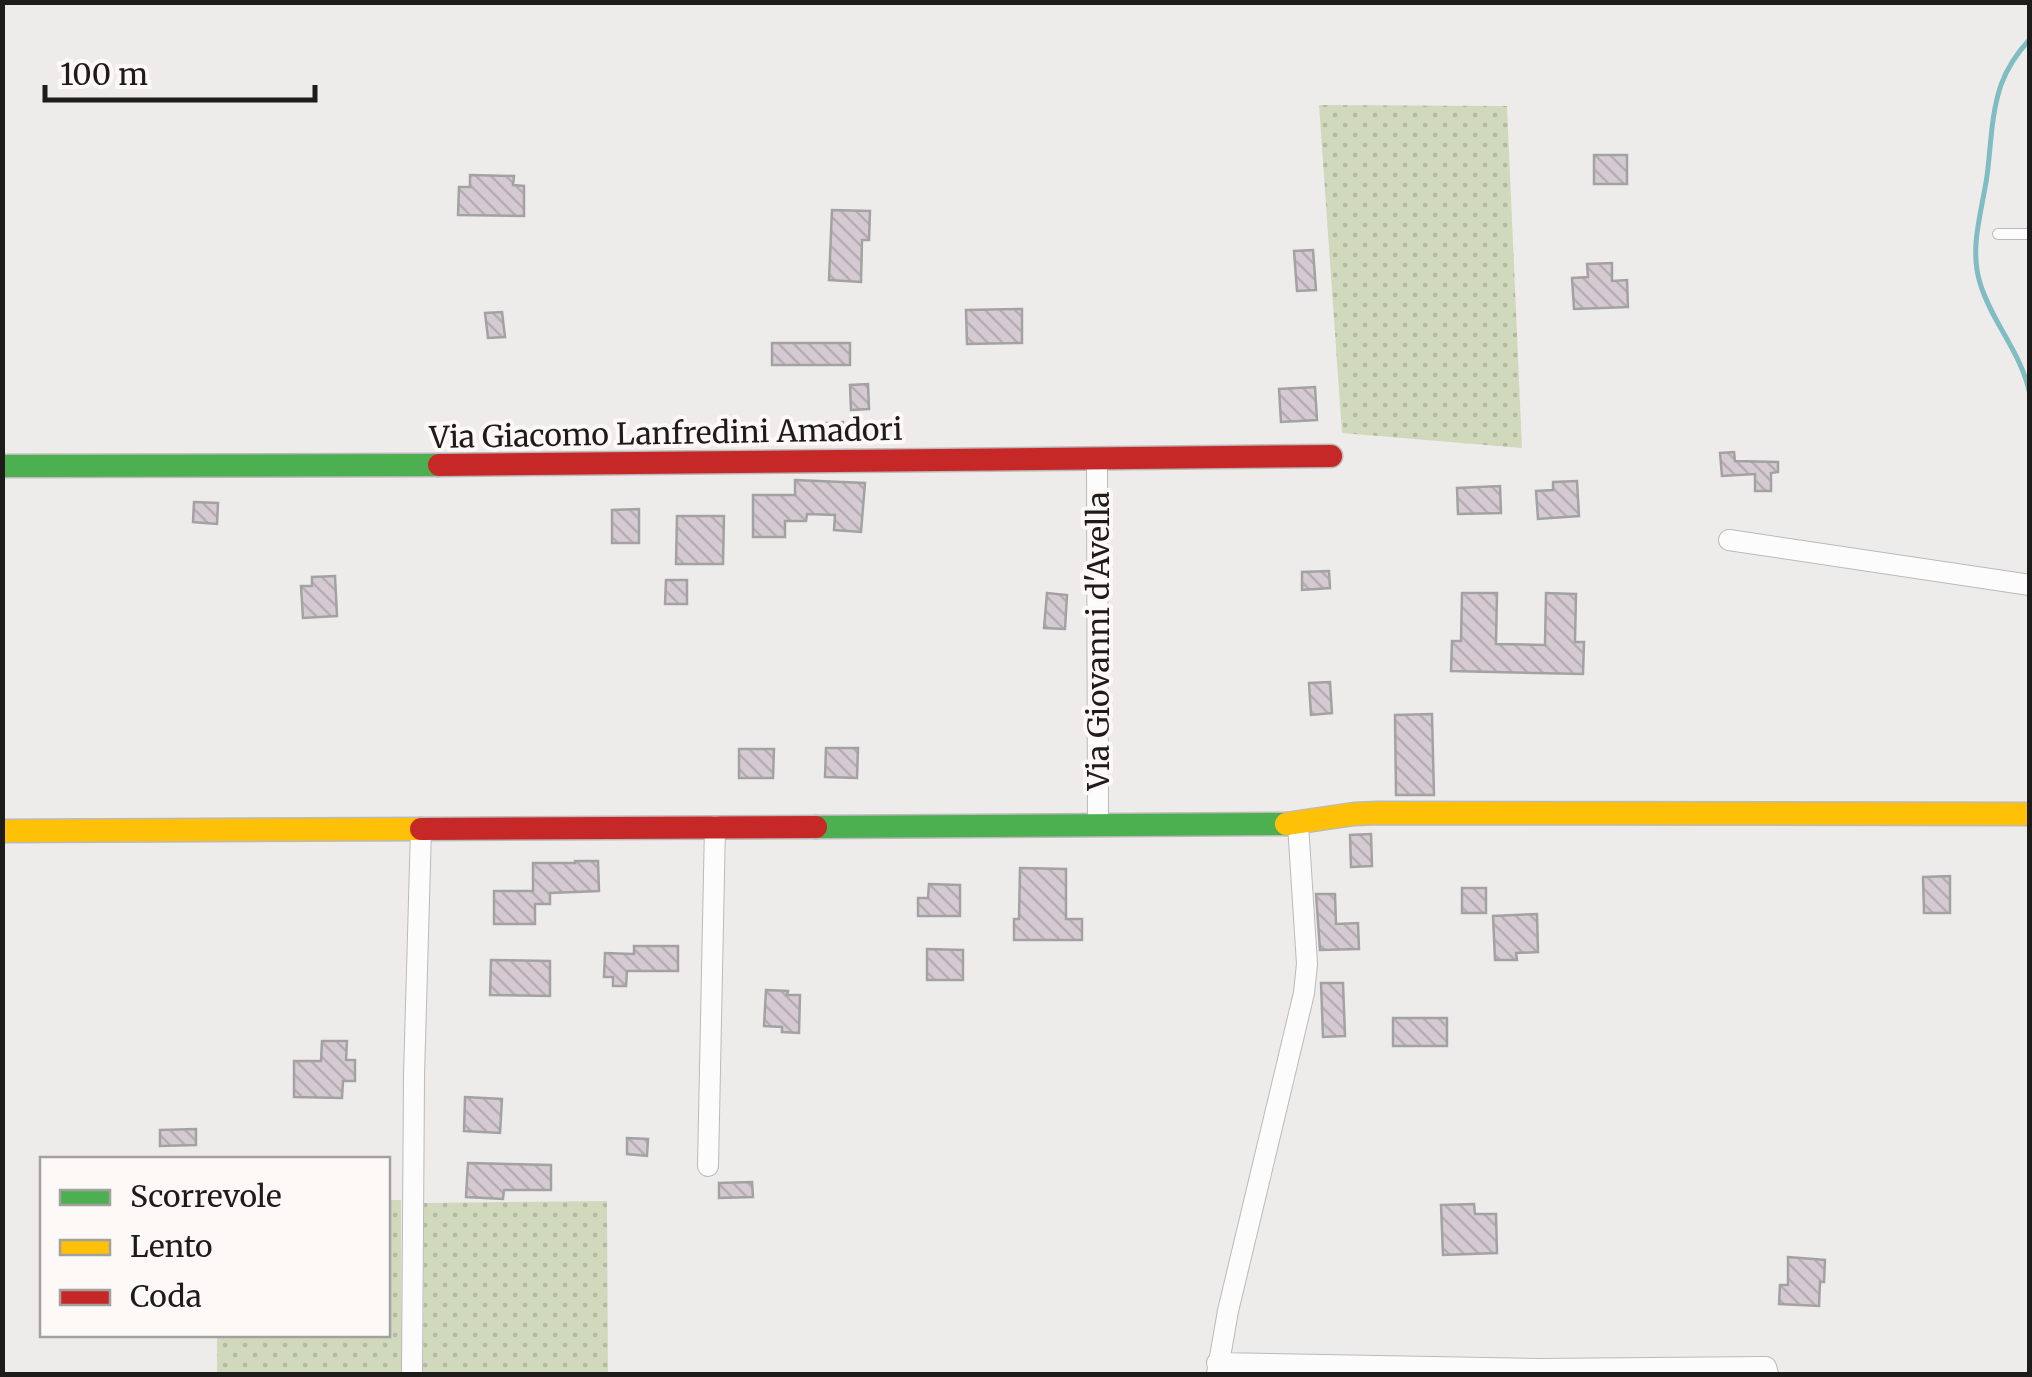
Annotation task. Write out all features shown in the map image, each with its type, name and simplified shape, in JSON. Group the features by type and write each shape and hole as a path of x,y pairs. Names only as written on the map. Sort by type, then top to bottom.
{"street":[{"name":"Via Giacomo Lanfredini Amadori","path":"2,466 672,464 1330,456"},
{"name":"Via Giovanni d'Avella","path":"1097,458 1098,824"},
{"path":"1728,540 2030,585"},
{"path":"2,831 1298,824 1378,813 2030,814"},
{"path":"1298,824 1306,964 1304,994 1217,1369 1766,1368 1768,1374"},
{"path":"708,1166 715,826"},
{"path":"412,1374 414,1076 422,828"}],"lane":[{"path":"1998,234 2030,234"}],"green space":[{"path":"1319,105 1507,106 1522,448 1342,433"},
{"path":"390,1200 401,1200 402,1374 217,1374 217,1337 390,1337"},
{"path":"607,1201 608,1374 423,1374 424,1203"}],"building":[{"path":"1594,155 1627,155 1627,184 1594,184"},
{"path":"470,175 514,176 513,185 524,186 524,216 458,215 459,187 470,187"},
{"path":"832,210 870,211 869,240 862,240 861,282 829,280"},
{"path":"1313,250 1316,290 1297,291 1294,251"},
{"path":"1612,263 1612,281 1627,280 1628,307 1574,309 1572,278 1588,277 1587,264"},
{"path":"1022,309 1022,343 967,344 966,310"},
{"path":"502,312 505,337 488,338 485,313"},
{"path":"772,343 850,343 850,365 772,365"},
{"path":"868,384 869,409 851,410 850,385"},
{"path":"1315,387 1317,420 1281,422 1279,389"},
{"path":"843,422 844,440 813,442 812,424"},
{"path":"1734,452 1735,461 1778,462 1778,472 1771,473 1771,491 1755,491 1755,474 1722,476 1720,453"},
{"path":"795,480 865,483 861,532 834,530 835,515 807,514 806,521 785,521 785,537 753,537 753,495 795,495"},
{"path":"1577,481 1579,516 1538,519 1536,491 1553,490 1553,482"},
{"path":"1500,486 1501,513 1458,514 1457,488"},
{"path":"194,502 218,503 217,524 193,522"},
{"path":"639,509 639,543 612,543 612,510"},
{"path":"677,516 724,516 723,564 676,564"},
{"path":"1329,571 1330,588 1302,590 1302,572"},
{"path":"335,576 337,616 303,618 301,586 312,586 312,577"},
{"path":"666,580 687,580 687,604 665,604"},
{"path":"1047,593 1067,595 1065,629 1044,628"},
{"path":"1462,593 1497,593 1496,644 1545,645 1546,593 1576,594 1575,642 1584,642 1583,674 1451,671 1452,641 1461,641"},
{"path":"1330,682 1332,713 1311,715 1309,683"},
{"path":"1432,714 1434,795 1396,795 1395,715"},
{"path":"826,748 858,748 857,778 825,777"},
{"path":"739,749 774,749 773,778 739,778"},
{"path":"1371,834 1372,866 1351,867 1350,835"},
{"path":"598,861 599,891 550,893 550,904 535,904 535,924 494,924 494,891 533,891 533,863"},
{"path":"1020,868 1066,869 1066,919 1082,919 1082,940 1014,940 1014,919 1019,919"},
{"path":"1950,876 1950,913 1924,913 1923,877"},
{"path":"929,884 960,885 960,916 918,916 918,898 928,898"},
{"path":"1462,888 1486,888 1486,913 1462,913"},
{"path":"1316,894 1335,894 1336,924 1358,923 1359,949 1320,950"},
{"path":"1537,914 1538,952 1516,953 1517,960 1495,960 1493,916"},
{"path":"634,946 678,946 678,971 627,971 626,986 613,986 613,977 604,977 605,953 634,954"},
{"path":"927,949 963,950 963,980 927,980"},
{"path":"491,960 550,961 550,996 490,995"},
{"path":"1321,983 1343,983 1345,1036 1323,1037"},
{"path":"766,990 800,995 799,1033 764,1026"},
{"path":"1393,1018 1447,1018 1447,1046 1393,1046"},
{"path":"322,1041 347,1041 346,1060 355,1060 355,1081 343,1081 342,1098 294,1097 294,1061 321,1061"},
{"path":"465,1097 502,1099 500,1133 464,1131"},
{"path":"196,1129 196,1145 160,1146 160,1130"},
{"path":"627,1138 648,1139 647,1156 627,1154"},
{"path":"468,1163 551,1165 551,1190 504,1190 503,1199 466,1197"},
{"path":"752,1182 753,1197 719,1198 719,1183"},
{"path":"1474,1204 1475,1214 1496,1214 1497,1253 1443,1255 1441,1205"},
{"path":"1788,1257 1825,1260 1819,1306 1779,1304 1780,1285 1788,1285"}],"waterway":[{"path":"2030,39 2009,67 1998,96 1976,256 1985,298 2020,365 2030,395"}],"traffic: fast":[{"path":"2,466 439,465"},
{"path":"816,827 1286,824"}],"traffic: slow":[{"path":"1286,824 1378,813 2030,814"},
{"path":"2,831 421,829"}],"traffic: jam":[{"path":"439,465 1331,456"},
{"path":"421,829 816,827"}]}
